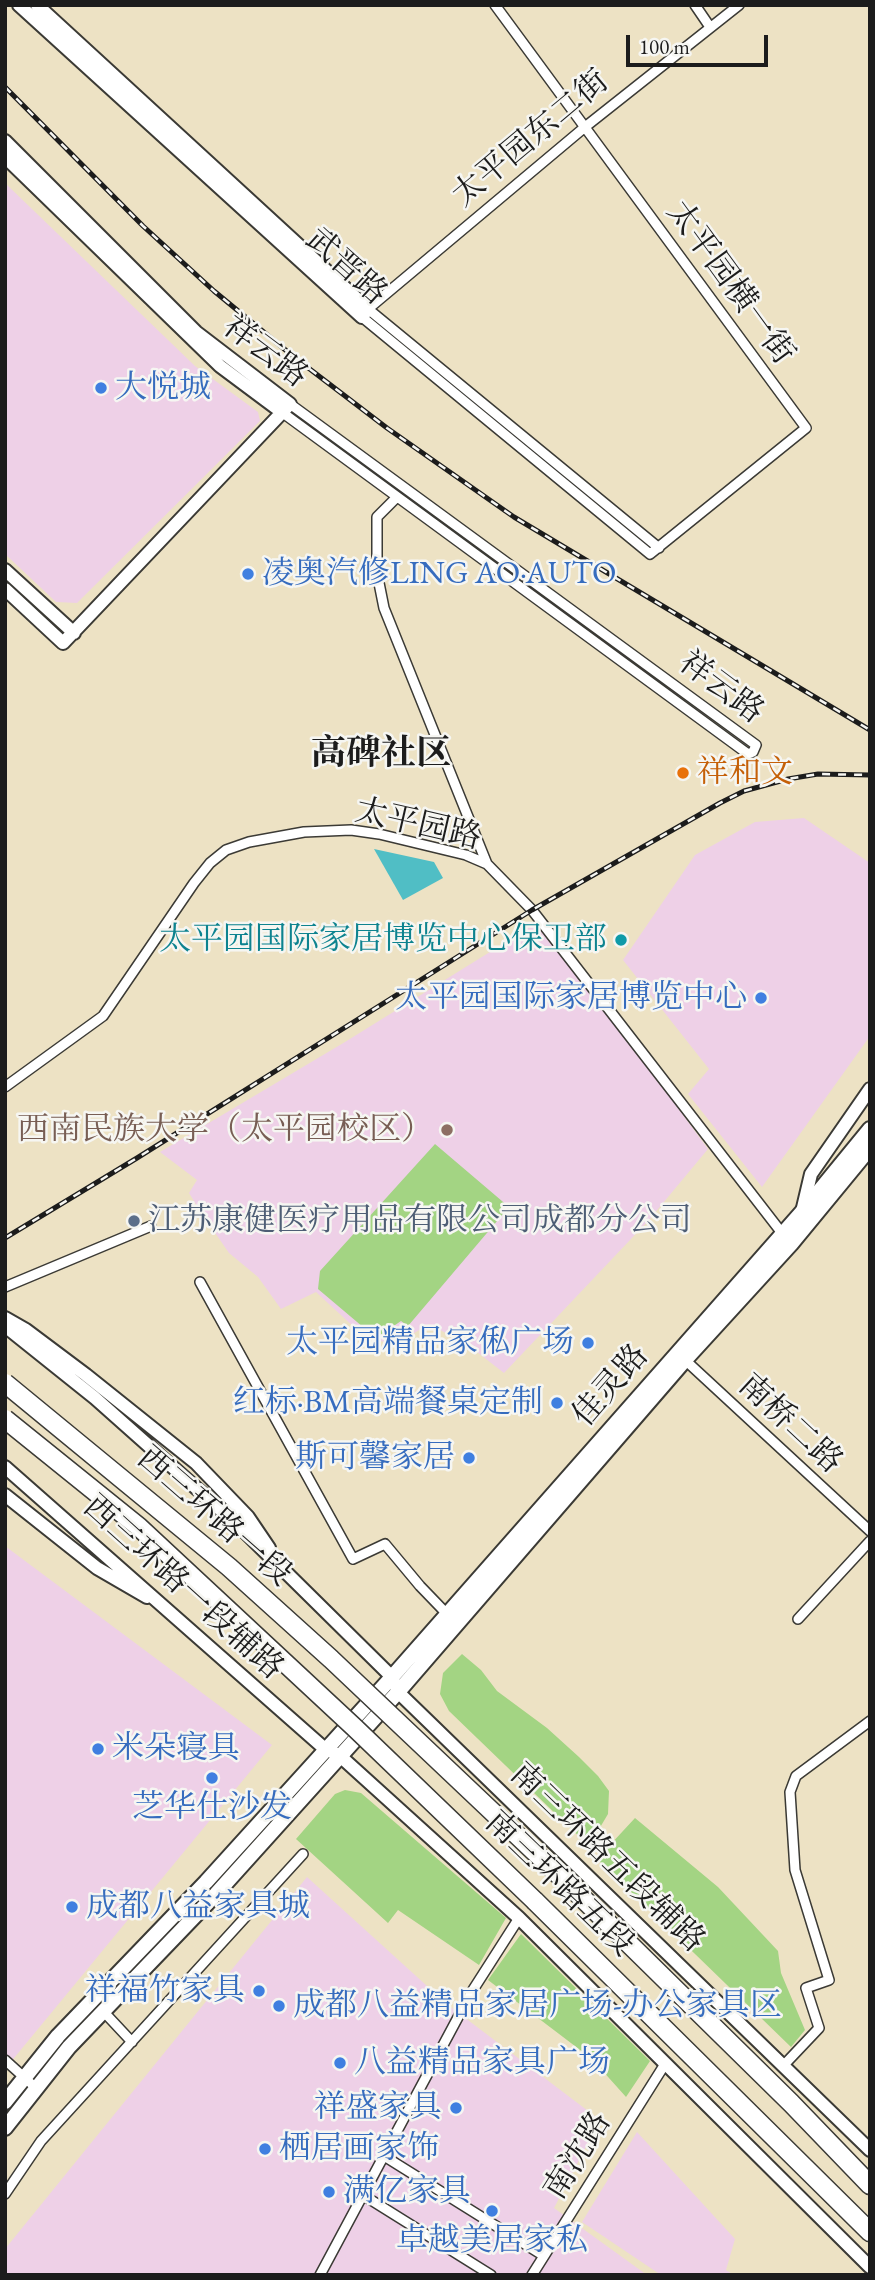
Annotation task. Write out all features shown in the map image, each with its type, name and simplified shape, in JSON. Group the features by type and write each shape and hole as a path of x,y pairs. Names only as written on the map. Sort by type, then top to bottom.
{"highway":[{"name":"西三环路一段","path":"5,1383 229,1567 378,1704"},
{"name":"西三环路一段","path":"5,1419 139,1527 355,1728"},
{"name":"南三环路五段","path":"378,1704 558,1874 870,2185"},
{"name":"南三环路五段","path":"355,1728 535,1901 869,2232"}],"main road":[{"name":"武晋路","path":"19,5 365,313"},
{"name":"武晋路","path":"37,5 365,313"},
{"name":"祥云路","path":"5,141 196,332 286,409"},
{"name":"祥云路","path":"5,157 220,366 286,409"},
{"path":"5,589 63,643 286,409"},
{"path":"5,570 74,632"},
{"path":"802,1212 811,1174 870,1089"},
{"name":"佳灵路","path":"332,1752 447,1614 787,1238 853,1170 865,1153 870,1129"},
{"name":"佳灵路","path":"787,1238 802,1212 865,1153"},
{"path":"5,1318 26,1330 86,1375 196,1463 248,1517 284,1571"},
{"path":"5,1326 95,1398 240,1527 392,1677 398,1692"},
{"name":"佳灵路","path":"332,1752 398,1692 681,1356"},
{"name":"西三环路一段辅路","path":"5,1467 332,1752"},
{"path":"5,1495 97,1568 170,1611"},
{"name":"南三环路五段辅路","path":"398,1692 870,2150"},
{"path":"332,1752 519,1918 870,2267"},
{"path":"5,2128 69,2047 216,1894 332,1752"},
{"path":"5,2102 58,2036 332,1752"}],"street":[{"name":"太平园横一街","path":"495,5 806,428 650,554"},
{"path":"695,5 710,27"},
{"name":"太平园东二街","path":"365,313 585,127 738,5"},
{"name":"武晋路","path":"365,313 659,548"},
{"name":"武晋路","path":"365,313 650,554"},
{"name":"祥云路","path":"286,409 756,745 753,752 748,754 397,497 286,409"},
{"path":"397,497 377,517 377,573 384,608 487,864"},
{"name":"太平园路","path":"5,1087 103,1016 194,883 210,863 226,850 249,842 304,832 351,830 379,834 466,855 487,864 532,910 787,1238"},
{"path":"5,1287 151,1226"},
{"path":"200,1282 353,1559 385,1544 447,1614"},
{"name":"南桥二路","path":"681,1356 870,1531"},
{"path":"797,1619 870,1541"},
{"path":"783,2066 819,2028 806,1987 829,1980 794,1870 790,1792 796,1776 870,1721"},
{"path":"5,2194 41,2141 303,1854"},
{"path":"320,2275 471,1993 519,1918"},
{"path":"103,2011 132,2042"},
{"path":"5,2060 36,2088"},
{"name":"南沈路","path":"532,2275 665,2064"},
{"path":"384,2156 544,2256"},
{"path":"363,2195 491,2275"}],"shaded area":[{"name":"大悦城","path":"5,183 195,366 258,412 260,421 77,603 56,602 5,554"},
{"name":"太平园国际家居博览中心","path":"804,818 870,863 870,1036 762,1187 688,1094 709,1069 623,960 695,855 755,822"},
{"name":"西南民族大学（太平园校区）","path":"535,924 626,1037 708,1149 648,1221 504,1373 468,1345 429,1324 398,1343 368,1340 316,1292 281,1309 258,1277 229,1253 202,1214 189,1193 197,1180 160,1152 345,1042"},
{"name":"成都八益家具城","path":"5,1546 272,1745 5,2069"},
{"name":"八益精品家具广场","path":"307,1877 448,2005 600,2120 554,2208 647,2275 5,2275 5,2249"},
{"path":"637,2132 735,2239 726,2270 734,2275 661,2275 582,2222"}],"green space":[{"path":"435,1144 509,1207 408,1326 401,1321 376,1338 318,1289 320,1271"},
{"path":"462,1654 481,1670 497,1691 547,1728 579,1757 609,1791 608,1814 589,1846 449,1711 440,1694 443,1673"},
{"path":"345,1790 361,1793 506,1918 479,1965 398,1910 388,1923 296,1839 335,1794"},
{"path":"635,1818 718,1887 778,1951 781,1973 805,2030 791,2047 597,1859"},
{"path":"521,1934 650,2061 626,2097 592,2059 488,1980"}],"water":[{"path":"374,849 434,862 443,878 403,900"}],"railway":[{"path":"5,87 143,226 214,291 387,428 514,517 870,730"},
{"path":"5,1238 532,910 720,803 744,791 788,779 818,774 870,775"}],"place":[{"name":"大悦城","path":"101,388"},
{"name":"凌奥汽修LING AO·AUTO","path":"248,574"},
{"name":"祥和文","path":"683,773"},
{"name":"太平园国际家居博览中心保卫部","path":"621,940"},
{"name":"太平园国际家居博览中心","path":"761,998"},
{"name":"西南民族大学（太平园校区）","path":"447,1130"},
{"name":"江苏康健医疗用品有限公司成都分公司","path":"134,1221"},
{"name":"太平园精品家俬广场","path":"588,1343"},
{"name":"红标·BM高端餐桌定制","path":"557,1403"},
{"name":"斯可馨家居","path":"469,1458"},
{"name":"米朵寝具","path":"98,1749"},
{"name":"芝华仕沙发","path":"212,1778"},
{"name":"成都八益家具城","path":"72,1907"},
{"name":"祥福竹家具","path":"259,1991"},
{"name":"成都八益精品家居广场-办公家具区","path":"279,2006"},
{"name":"八益精品家具广场","path":"340,2063"},
{"name":"祥盛家具","path":"456,2108"},
{"name":"栖居画家饰","path":"265,2149"},
{"name":"满亿家具","path":"329,2192"},
{"name":"卓越美居家私","path":"492,2211"}],"district":[{"name":"高碑社区","path":"381,754"}]}
